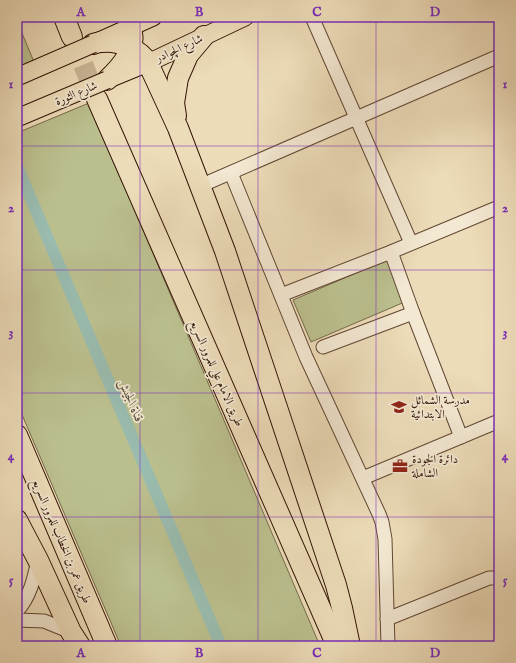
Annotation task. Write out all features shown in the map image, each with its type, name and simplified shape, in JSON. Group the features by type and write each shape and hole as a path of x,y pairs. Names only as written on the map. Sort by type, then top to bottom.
{"highway":[{"path":"64,17 72,37"},
{"path":"178,128 174,103 178,78 188,55 204,36"},
{"path":"93,44 110,42 131,44"},
{"path":"107,80 123,64 131,44"},
{"path":"131,44 178,128 225,251 336,585 350,646"},
{"name":"طريق الامام علي للمرور السريع","path":"97,99 337,646"},
{"name":"طريق عمر بن الخطاب للمرور السريع","path":"17,435 107,646"},
{"path":"17,520 38,560 75,639"}],"main road":[{"path":"131,44 153,17"},
{"name":"شارع الچوادر","path":"131,44 204,36 245,17"},
{"path":"17,76 93,44"},
{"name":"شارع الثورة","path":"17,118 107,80"}],"street":[{"path":"312,17 411,243"},
{"path":"200,186 499,56"},
{"path":"231,173 306,357 379,514 384,530 388,646"},
{"path":"281,295 391,252 499,207"},
{"path":"391,252 461,438"},
{"path":"323,347 413,313"},
{"path":"363,478 499,421"},
{"path":"17,611 27,597 38,560"},
{"path":"387,619 489,578 496,578 499,580"},
{"path":"17,620 44,621 75,639"}],"green space":[{"path":"17,21 34,62 17,70"},
{"path":"89,103 320,646 121,646 17,403 17,133"},
{"path":"389,259 407,301 311,342 293,300"}],"waterway":[{"name":"قناة الجيش","path":"17,166 221,646"}],"tunnel":[{"path":"72,37 97,99"}],"place":[{"name":"مدرسة الشمائل الابتدائية","path":"399,407"},
{"name":"دائرة الجودة الشاملة","path":"400,466"}]}
